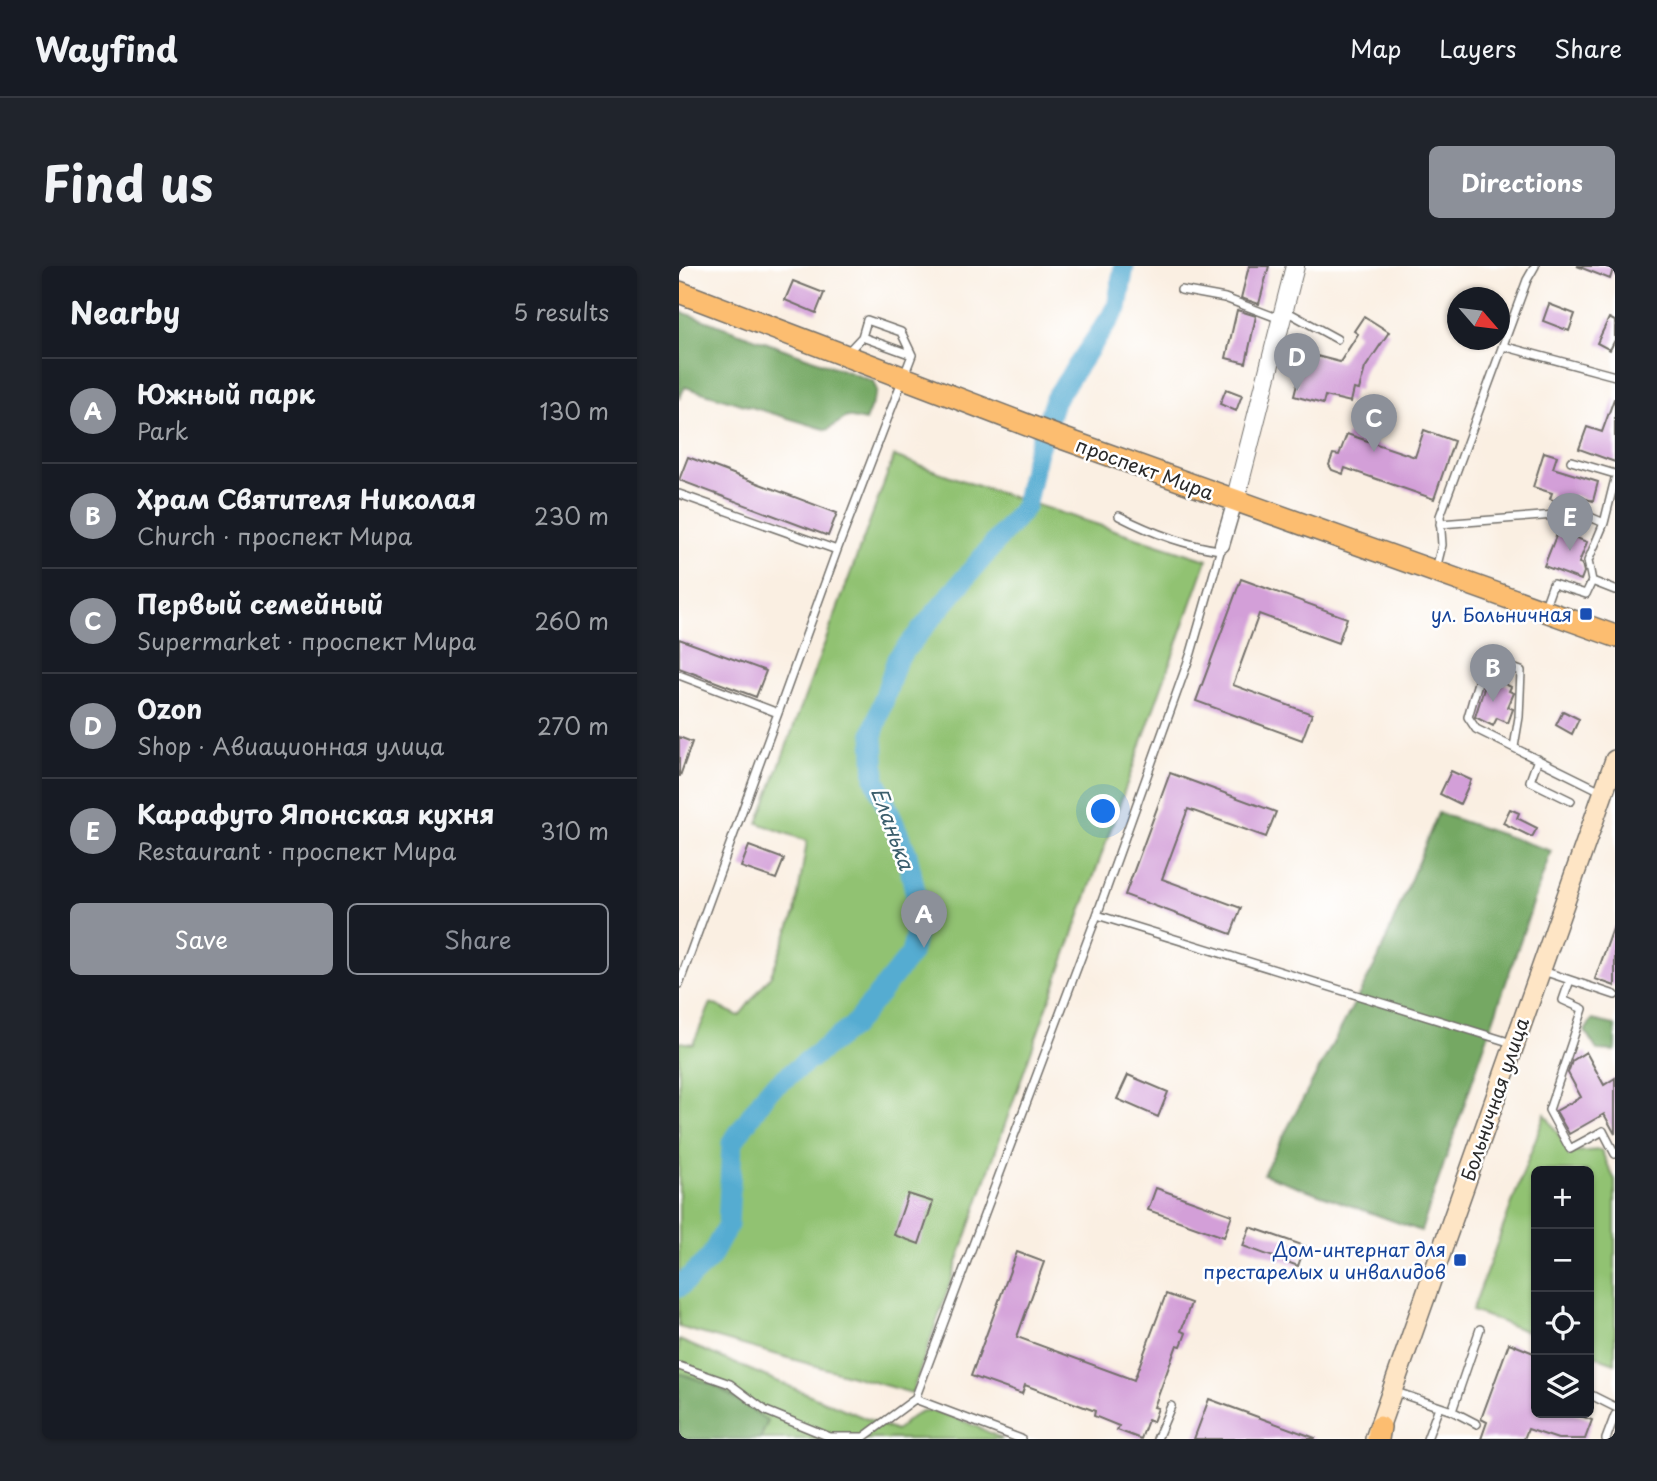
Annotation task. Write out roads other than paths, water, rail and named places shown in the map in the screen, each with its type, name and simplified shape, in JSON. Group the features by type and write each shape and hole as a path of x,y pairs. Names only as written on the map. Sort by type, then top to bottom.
{"main road":[{"name":"проспект Мира","path":"679,292 1056,436 1615,636"},
{"name":"Больничная улица","path":"1377,1435 1615,760"}],"street":[{"path":"1221,547 1294,266"}],"lane":[{"path":"1510,327 1535,266"},
{"path":"1181,290 1225,298 1282,315 1337,339"},
{"path":"679,984 837,550 912,355 901,332 867,320 862,337 845,355"},
{"path":"862,337 912,355"},
{"path":"1510,348 1615,376"},
{"path":"1435,572 1442,545 1440,516 1502,350"},
{"path":"1543,611 1553,584 1586,594 1592,581 1588,561 1604,523 1615,478 1571,461"},
{"path":"679,494 837,550"},
{"path":"1440,524 1581,513 1604,523"},
{"path":"679,1366 730,1384 766,1411 829,1437 862,1438 915,1399 1097,915 1191,653 1221,547 1195,547 1152,533 1119,516"},
{"path":"1592,581 1615,590"},
{"path":"1514,747 1519,717 1521,671 1485,658 1468,717 1476,729 1604,792"},
{"path":"679,675 779,713"},
{"path":"1538,759 1530,780 1571,801"},
{"path":"1097,915 1514,1044"},
{"path":"1540,970 1615,996"},
{"path":"1570,980 1563,1000 1583,1009 1549,1110 1570,1149 1603,1131 1615,1154"},
{"path":"1452,1411 1480,1329"},
{"path":"1392,1391 1452,1411 1477,1424"},
{"path":"1594,1396 1615,1407"},
{"path":"915,1399 1021,1439"},
{"path":"1157,1439 1171,1406"},
{"path":"1427,1439 1439,1407"},
{"path":"1606,1439 1615,1415"}],"waterway":[{"name":"Еланька","path":"679,1287 710,1258 728,1225 732,1143 768,1091 852,1027 911,954 920,914 907,854 875,779 873,733 897,659 1025,507 1036,455 1055,399 1117,308 1124,266"}],"place":[{"name":"Ozon","path":"1297,391"},
{"name":"Первый семейный","path":"1374,452"},
{"name":"Карафуто Японская кухня","path":"1570,551"},
{"name":"ул. Больничная","path":"1586,614"},
{"name":"Храм Святителя Николая","path":"1493,702"},
{"name":"Южный парк","path":"924,948"},
{"name":"Дом-интернат для престарелых и инвалидов","path":"1460,1260"}]}
